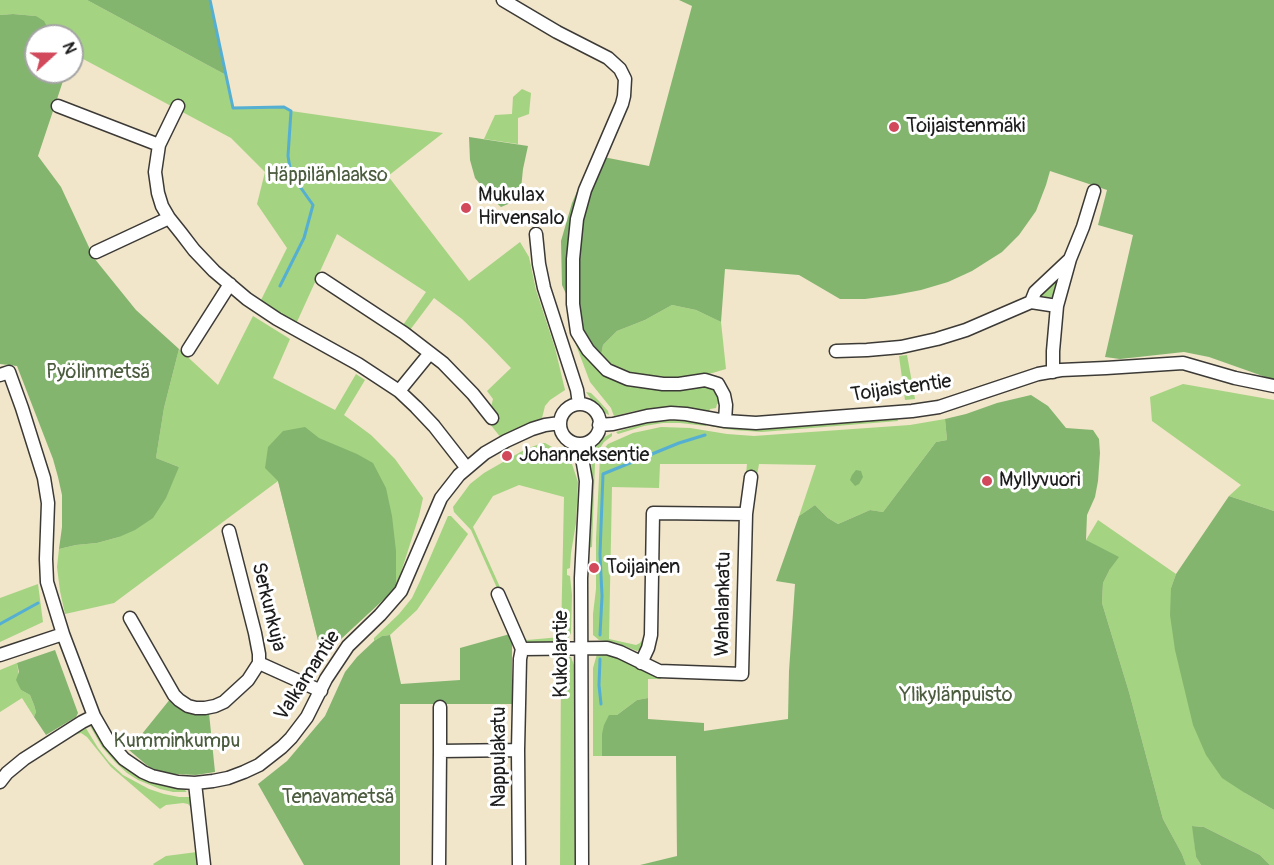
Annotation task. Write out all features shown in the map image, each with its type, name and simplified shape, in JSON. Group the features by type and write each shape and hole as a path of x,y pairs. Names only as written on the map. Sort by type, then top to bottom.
{"street":[{"path":"503,0 557,32 608,58 620,69 625,79 622,104 585,190 577,219 573,259 573,304 577,332 588,350 607,370 628,379 663,384 705,380 718,384 726,405 725,421"},
{"path":"58,106 159,146"},
{"path":"178,106 159,146 155,172 156,182 162,206 194,250 247,299 276,319 358,364 399,392 434,426 466,467"},
{"path":"1053,372 1057,306 1070,259 1094,191"},
{"path":"96,252 169,218"},
{"path":"536,234 544,288 577,390 579,405"},
{"path":"1031,302 1035,292 1070,259"},
{"path":"322,279 404,333 430,353 458,377 492,418"},
{"path":"188,350 230,284"},
{"path":"836,351 901,347 937,339 966,330 1031,302 1057,306"},
{"path":"399,392 430,353"},
{"name":"Toijaistentie","path":"600,425 671,413 744,423 921,410 939,407 1026,377 1053,372 1183,363 1235,378 1274,386"},
{"name":"Valkamantie","path":"4,373 36,453 47,492 47,582 63,634 94,716 109,742 124,759 143,772 178,782 195,783 228,778 260,765 272,756 291,738 307,717 334,666 348,646 401,591 432,515 454,480 466,467 485,453 519,434 560,423"},
{"path":"579,405 594,410 600,425 595,438 587,443 578,444 564,437 560,423 566,410 579,405"},
{"name":"Kukolantie","path":"578,444 586,481 581,578 582,865"},
{"name":"Wahalankatu","path":"581,648 616,650 659,671 742,674 746,514 751,477"},
{"path":"641,663 651,635 653,513 746,514"},
{"name":"Serkunkuja","path":"230,531 260,654 259,663 321,691"},
{"name":"Nappulakatu","path":"498,594 522,649 520,659 519,865"},
{"path":"130,618 174,695 188,706 205,708 224,702 248,680 259,663"},
{"path":"0,655 63,634"},
{"path":"522,649 581,648"},
{"path":"439,865 440,707"},
{"path":"0,782 24,759 94,716"},
{"path":"440,751 519,750"},
{"path":"195,783 204,865"}],"green space":[{"name":"Häppilänlaakso","path":"0,0 87,0 226,75 234,108 284,107 291,111 443,133 388,176 469,281 520,242 529,257 536,290 555,348 565,390 545,406 542,418 501,438 490,424 499,418 491,407 493,399 487,391 511,368 462,319 434,298 410,330 403,325 426,292 337,234 296,324 260,302 287,248 257,204 265,172 231,138 84,59 84,24 42,24 36,16 0,15"},
{"path":"87,0 210,0 226,75"},
{"path":"679,0 1274,0 1274,380 1209,357 1184,352 1120,359 1105,357 1133,235 1098,225 1107,190 1050,171 1036,211 1019,235 1002,252 972,271 948,282 895,295 865,299 840,299 799,275 725,269 721,322 696,310 672,305 645,320 617,331 603,345 600,361 585,336 562,285 561,241 572,203 593,155 649,166 692,6"},
{"name":"Pyölinmetsä","path":"0,15 36,16 44,21 46,24 24,24 24,84 62,84 38,156 61,187 94,258 136,310 179,349 164,408 156,458 179,467 166,498 153,518 135,530 97,543 59,549 62,495 53,459 17,366 0,364"},
{"path":"522,89 531,93 529,114 518,118 518,144 484,139 495,115 512,114 513,97"},
{"path":"469,137 528,146 520,199 501,207 492,199 475,178 470,160"},
{"path":"1059,277 1055,295 1050,298 1042,296 1041,294"},
{"path":"672,305 696,310 721,322 726,369 692,379 664,380 633,375 600,361 603,345 617,331 645,320"},
{"path":"253,316 290,339 273,378 335,410 356,374 365,380 344,415 371,435 395,459 423,498 396,588 329,650 319,644 278,481 114,603 65,614 57,567 59,549 119,537 179,467 156,458 164,408 179,349 218,385"},
{"path":"578,336 605,372 702,384 716,389 722,404 717,404 716,408 710,409 708,413 661,407 614,416 611,408 590,382 573,337"},
{"path":"907,355 915,399 905,400 899,356"},
{"path":"1183,384 1274,400 1274,511 1229,496 1241,485 1152,421 1150,397"},
{"path":"586,392 591,393 599,401 609,415 599,410"},
{"name":"Ylikylänpuisto","path":"1031,395 1048,406 1066,428 1093,430 1099,439 1098,481 1095,497 1087,515 1086,540 1119,557 1103,583 1102,603 1163,819 1186,865 640,865 677,856 676,756 602,756 602,734 609,715 617,715 637,700 648,698 648,719 704,723 704,731 788,719 795,584 776,581 799,516 815,505 838,524 870,510 883,512 936,442 947,440 945,419"},
{"path":"895,417 898,421 762,432 710,426 711,423"},
{"path":"665,419 707,422 706,426 663,423 618,434 616,432 646,423"},
{"path":"945,419 947,440 936,442 883,512 870,510 838,524 815,505 799,516 816,465 759,464 757,475 746,474 747,464 660,464 659,488 612,487 609,639 636,645 643,638 641,649 637,651 617,643 599,640 593,635 600,457 608,444 633,433 661,427 754,436 910,425"},
{"path":"305,427 319,438 373,463 386,488 396,551 396,588 329,650 319,644 278,481 265,468 268,447 283,431"},
{"path":"612,433 612,436 604,442 596,454 591,455 597,441"},
{"path":"542,443 552,447 564,459 571,461 578,482 576,523 570,568 567,569 572,595 571,633 568,639 561,642 528,642 523,637 527,640 561,637 564,497 519,485 493,496 473,527 512,614 497,588 471,530 454,512 453,507 470,484 484,473 524,450"},
{"path":"591,459 595,463 592,547 588,548 592,476"},
{"path":"856,470 861,471 863,477 855,486 850,480"},
{"path":"1229,496 1274,511 1274,810 1222,778 1206,755 1193,725 1175,650 1170,615 1171,588 1176,574"},
{"path":"448,516 451,516 468,534 417,610 390,635 382,636 374,641 374,638 412,598"},
{"path":"1098,520 1176,574 1171,588 1245,793 1274,810 1274,865 1270,865 1260,855 1204,827 1193,826 1196,857 1201,865 1186,865 1163,819 1102,603 1103,583 1110,569 1086,540"},
{"path":"38,584 43,622 0,642 0,598"},
{"name":"Tenavametsä","path":"510,634 512,638 512,704 400,704 400,865 304,865 258,784 287,761 325,716 345,672 357,657 374,641 382,636 390,635 401,684 460,680 460,648"},
{"path":"55,650 78,713 76,717 46,735 34,717 36,712 30,695 21,690 16,680 19,672 17,663"},
{"path":"599,653 611,653 627,663 662,676 661,679 648,679 648,698 637,700 617,715 602,734 602,756 593,756 593,668"},
{"path":"561,655 571,657 574,665 577,865 560,865"},
{"path":"17,663 21,690 30,695 36,712 34,717 22,698 0,712 0,670"},
{"name":"Kumminkumpu","path":"171,698 209,713 215,772 196,775 162,772 149,767 129,750"},
{"path":"84,725 98,748 123,775 164,794 192,797 192,809 188,804 183,803 166,805 160,809 111,767 87,737 81,733 53,748 51,745"},
{"path":"90,726 93,726 144,778 163,786 184,789 187,792 160,789 127,773 102,747"},
{"path":"1192,826 1204,827 1260,855 1270,865 1201,865 1196,857"},
{"path":"197,852 199,865 153,864 166,856"}],"waterway":[{"path":"210,0 233,108 284,107 291,111 288,156 291,174 313,205 304,238 280,286"},
{"path":"600,635 603,474 679,443 705,435"},
{"path":"0,624 38,603"},
{"path":"600,659 601,704"}],"place":[{"name":"Toijaistenmäki","path":"894,127"},
{"name":"Mukulax Hirvensalo","path":"466,208"},
{"name":"Johanneksentie","path":"507,456"},
{"name":"Myllyvuori","path":"987,481"},
{"name":"Toijainen","path":"594,568"}]}
